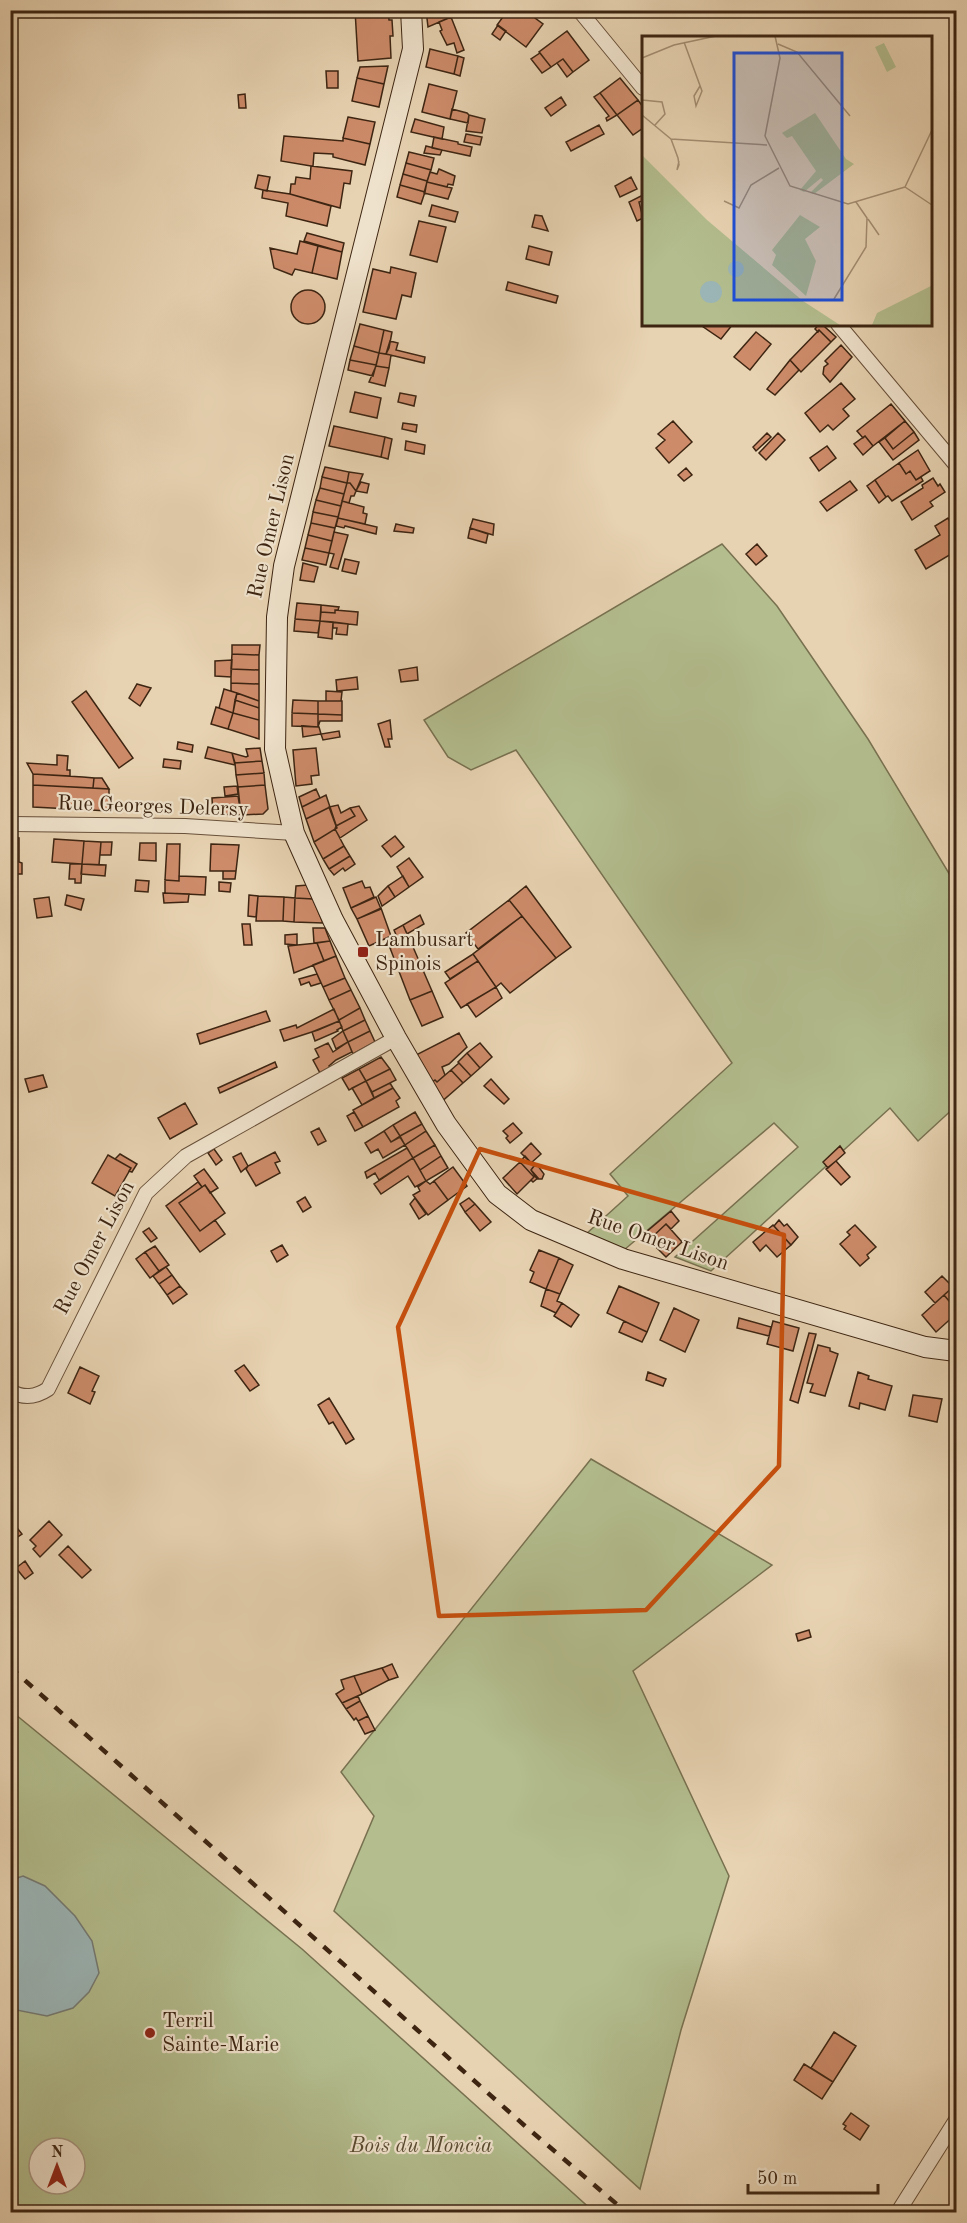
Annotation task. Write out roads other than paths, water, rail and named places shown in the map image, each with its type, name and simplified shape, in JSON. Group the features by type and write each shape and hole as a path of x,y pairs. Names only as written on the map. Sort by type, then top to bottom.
{"street":[{"name":"Rue Omer Lison","path":"411,10 413,49 284,566 277,617 275,749 294,833 333,920 396,1038 446,1124 497,1194 531,1220 623,1259 925,1347 957,1351"},
{"path":"579,10 642,87"},
{"path":"840,326 957,465"},
{"name":"Rue Georges Delersy","path":"10,824 185,826 294,833"},
{"name":"Rue Omer Lison","path":"10,1391 18,1395 33,1397 48,1389 146,1194 186,1156 396,1038"},
{"path":"898,2212 957,2120"}],"water":[{"path":"23,1876 45,1886 75,1916 92,1941 99,1973 89,1992 73,2008 47,2016 11,2009 11,1880"}],"railway":[{"path":"10,1667 525,2126 626,2212"}],"place":[{"name":"Lambusart Spinois","path":"363,952"},
{"name":"Terril Sainte-Marie","path":"150,2033"}],"park label":[{"name":"Bois du Moncia","path":"421,2146"}]}
